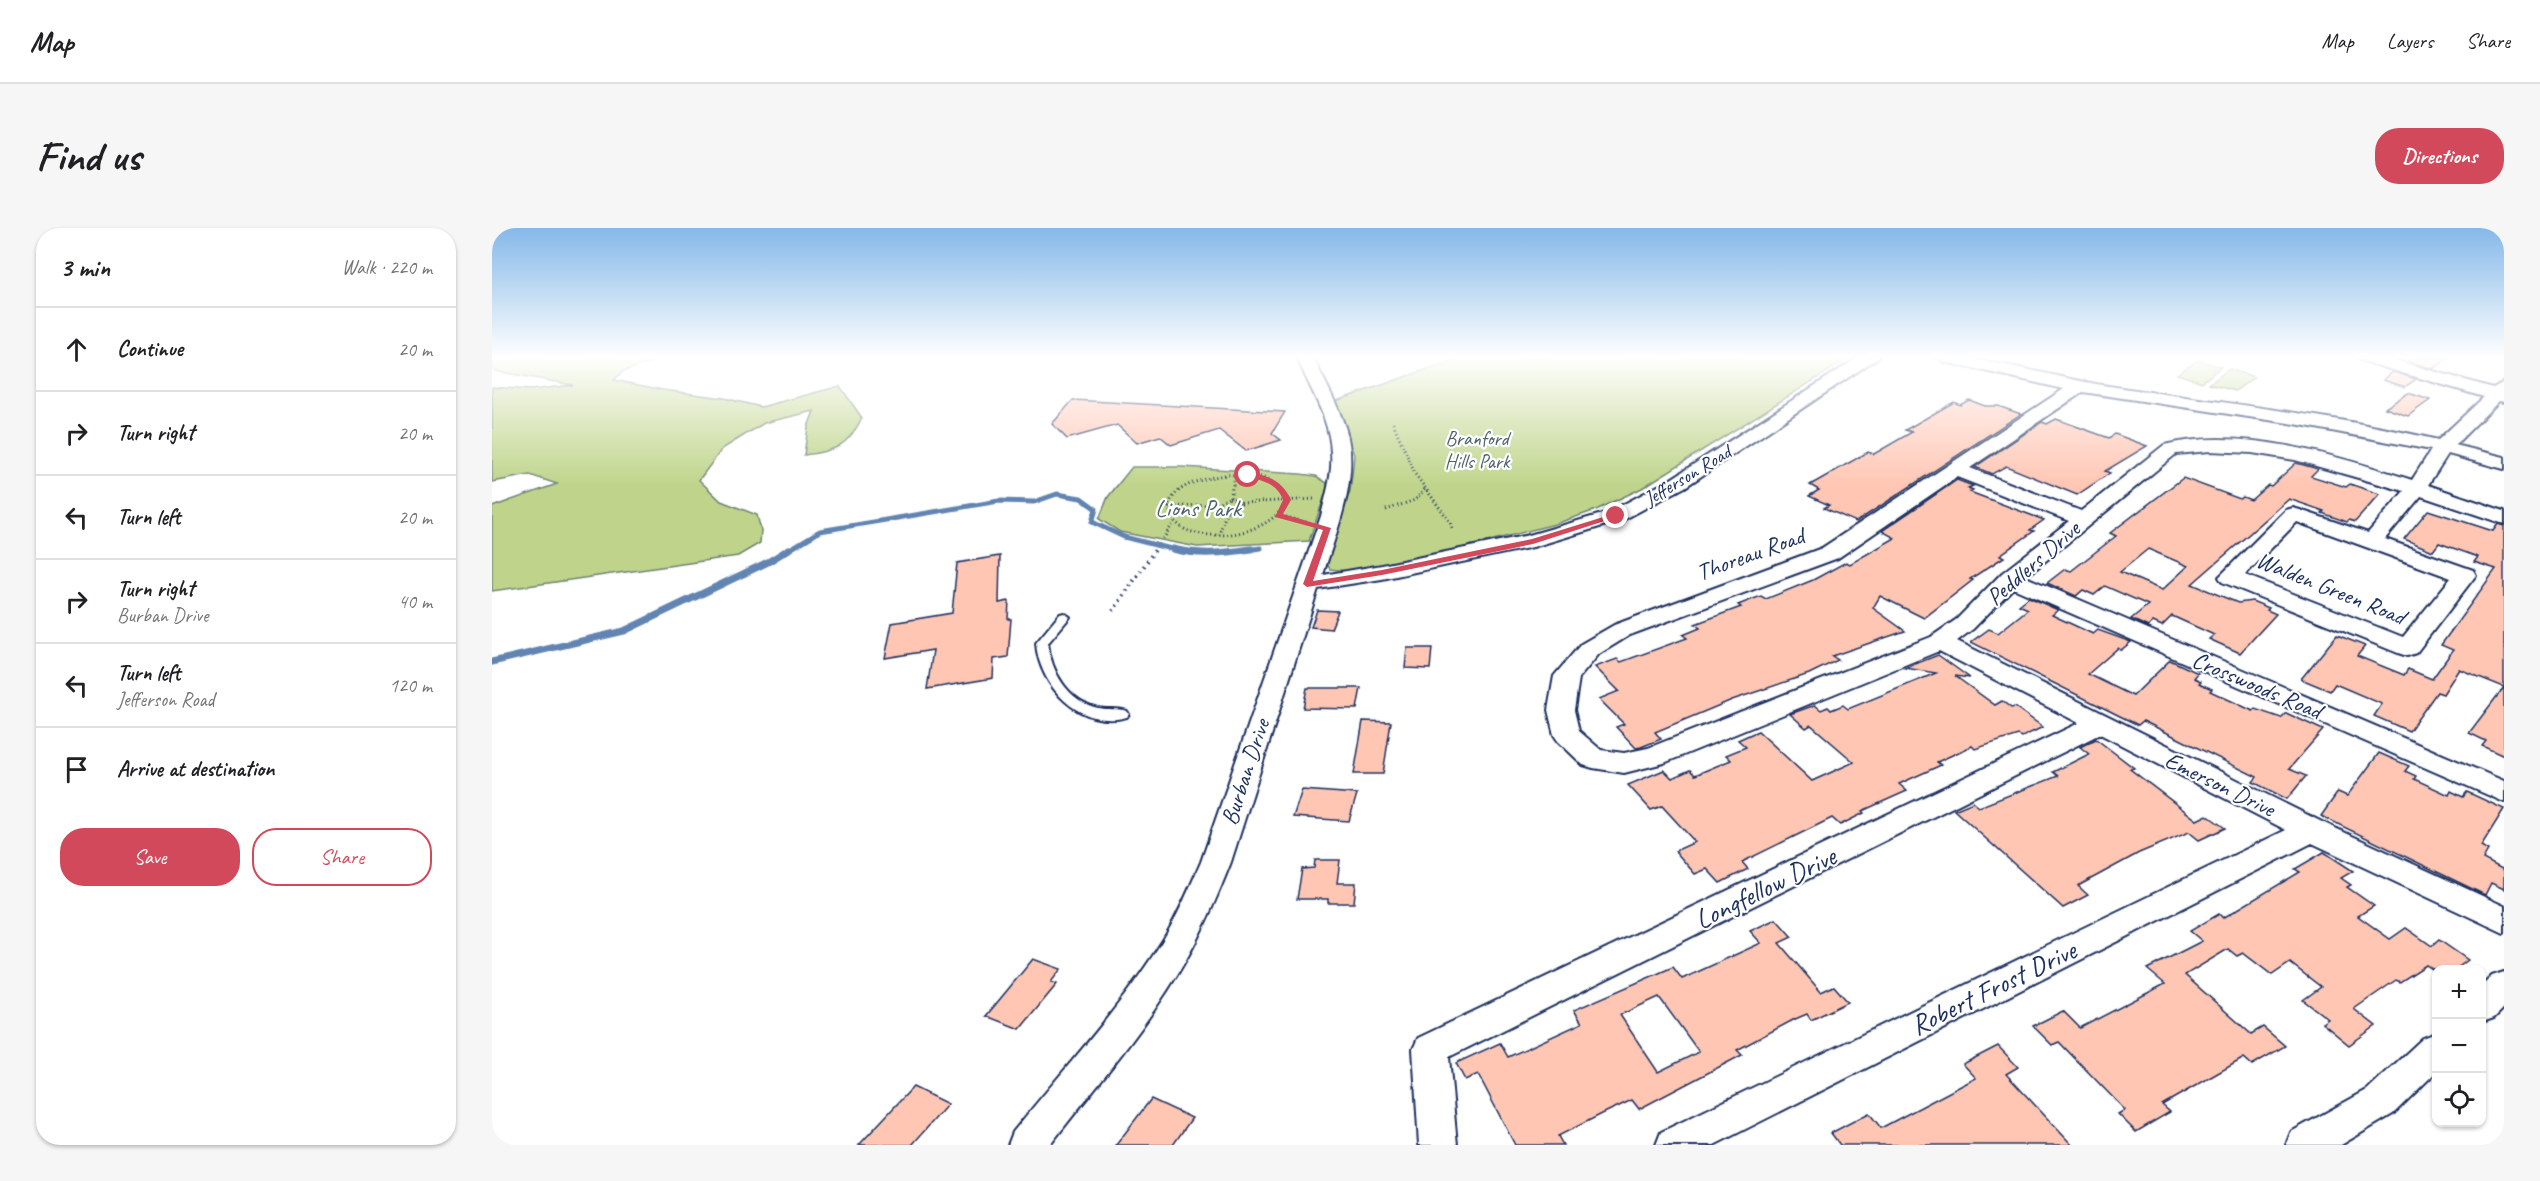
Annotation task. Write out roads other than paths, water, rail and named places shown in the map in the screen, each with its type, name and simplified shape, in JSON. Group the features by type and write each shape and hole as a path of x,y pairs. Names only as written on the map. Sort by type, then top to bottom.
{"street":[{"name":"Burban Drive","path":"1027,1145 1142,999 1175,949 1216,862 1336,498 1341,469 1338,434 1323,400"},
{"name":"Jefferson Road","path":"1307,584 1371,574 1533,541 1616,516 1678,483 1805,400"},
{"name":"Thoreau Road","path":"1654,756 1624,763 1593,758 1568,735 1561,710 1567,676 1590,649 1622,630 1830,553 2060,400"},
{"path":"2173,400 2444,445 2504,463"},
{"path":"2372,542 2416,489 2444,445 2495,400"},
{"name":"Peddlers Drive","path":"1654,756 1940,642 1965,624 2010,578 2172,449 2196,444 2237,445 2283,452 2333,464 2504,518"},
{"path":"1957,470 2083,519"},
{"name":"Walden Green Road","path":"2293,514 2372,542 2465,575 2407,648 2230,577 2293,514"},
{"name":"Crosswoods Road","path":"2010,578 2504,792"},
{"name":"Emerson Drive","path":"1940,642 2312,830 2504,920"},
{"name":"Longfellow Drive","path":"1438,1145 1431,1049 2099,724"},
{"name":"Robert Frost Drive","path":"1675,1145 2312,830"},
{"path":"2486,1002 2504,986"},
{"path":"2305,1145 2380,1102 2432,1053"}],"lane":[{"path":"1064,617 1042,642 1042,660 1051,678 1063,694 1092,711 1122,714"}],"waterway":[{"path":"787,551 820,531 999,501 1034,502 1057,494 1081,498 1096,509 1092,522 1124,537 1179,551"},
{"path":"1239,551 1261,548"},
{"path":"492,662 624,631 768,562 789,549"},
{"path":"1173,549 1202,553 1251,549"}],"park label":[{"name":"Branford Hills Park","path":"1477,450"},
{"name":"Lions Park","path":"1198,508"}]}
